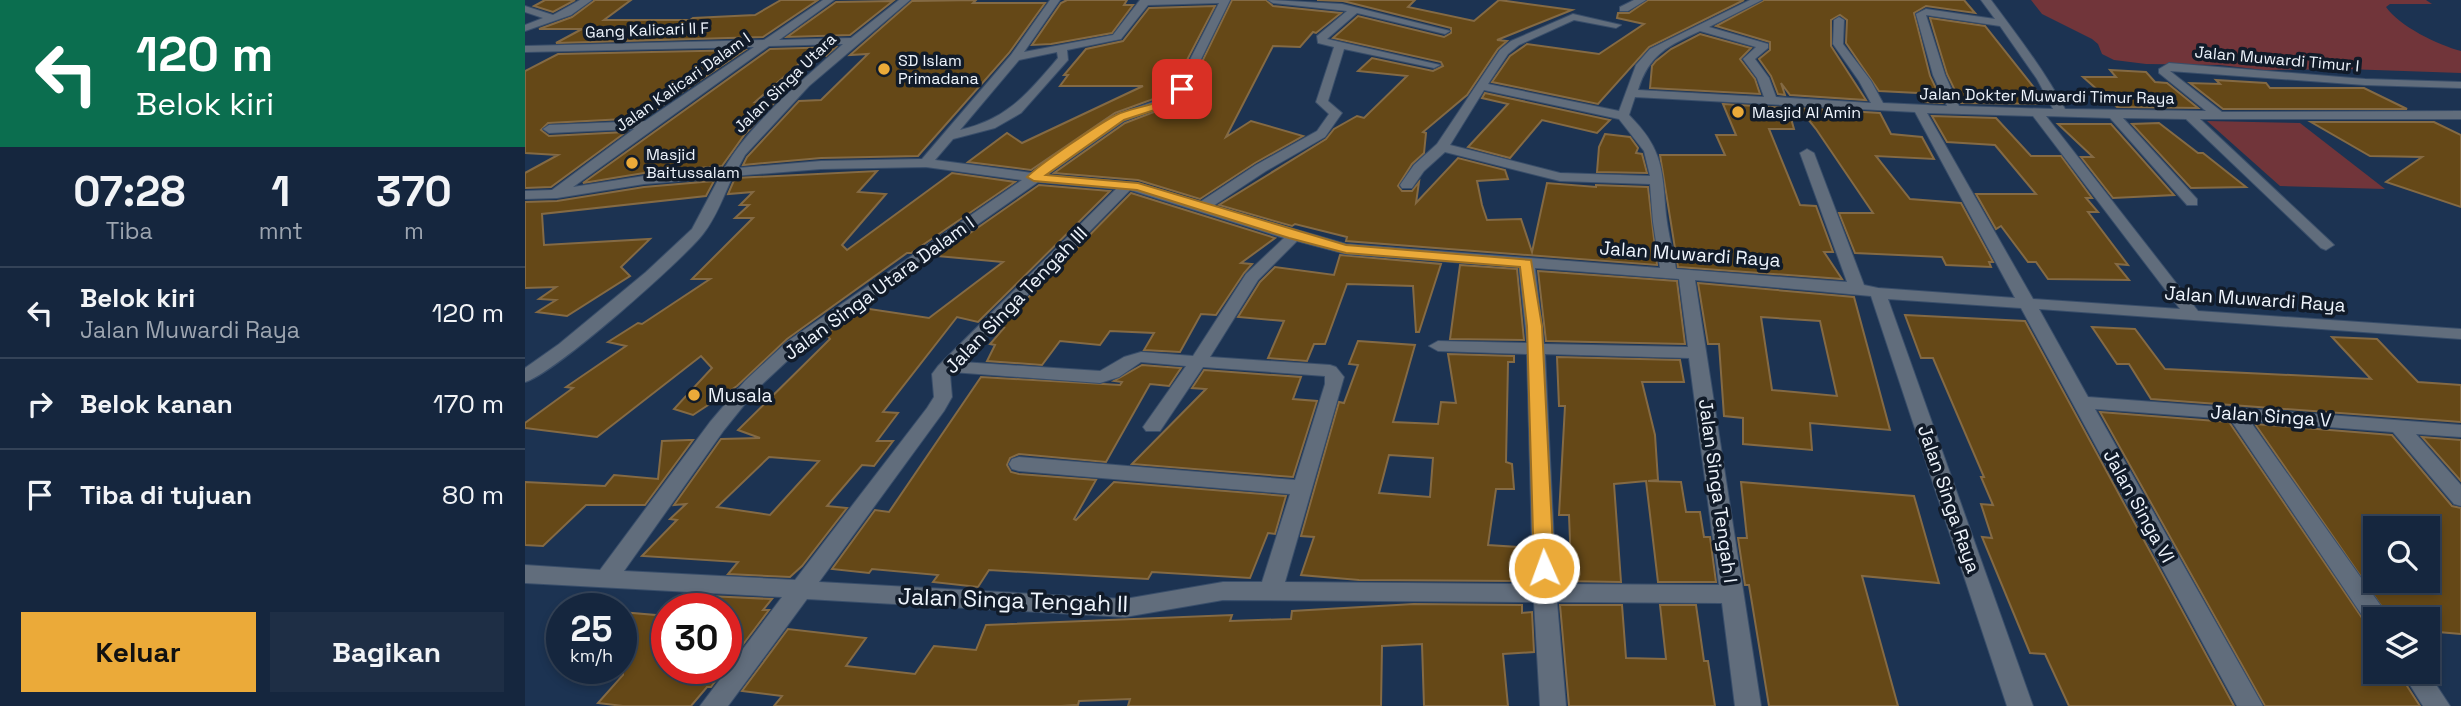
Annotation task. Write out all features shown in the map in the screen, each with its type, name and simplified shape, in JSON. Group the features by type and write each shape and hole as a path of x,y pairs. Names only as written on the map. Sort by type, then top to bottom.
{"street":[{"path":"525,28 554,19 587,0"},
{"name":"Jalan Kalicari Dalam I","path":"557,194 648,125 829,0"},
{"name":"Jalan Singa Utara","path":"525,376 565,348 642,284 698,231 726,173 739,153 805,84 905,0"},
{"path":"525,195 557,194 644,180 821,165 926,163 1015,57 1055,0"},
{"path":"1015,57 1117,37 1145,1 1225,0"},
{"name":"Jalan Singa Utara Dalam I","path":"606,579 717,426 751,385 794,345 1120,118 1177,97 1225,0"},
{"path":"1273,0 1349,6 1445,31"},
{"path":"1624,9 1641,0"},
{"path":"1481,86 1623,116 1644,61 1659,48 1740,11 1757,0"},
{"path":"1986,0 2043,79 2061,113"},
{"path":"1349,6 1320,38 1340,46 1434,65"},
{"path":"525,9 554,19"},
{"path":"1955,110 1945,93 1930,52 1921,14 1926,12 2005,24"},
{"path":"1407,185 1419,168 1443,147 1504,52 1515,43 1570,18 1616,25"},
{"path":"1839,20 1838,44 1865,81 1879,107"},
{"path":"1701,28 1764,46 1751,56 1749,63 1763,78 1771,100"},
{"name":"Gang Kalicari II F","path":"527,50 854,41"},
{"path":"1202,207 1261,168 1321,134 1334,119 1336,113 1322,102 1340,46"},
{"path":"950,136 1003,122 1035,96 1064,58 1061,49"},
{"name":"Jalan Muwardi Timur I","path":"2219,115 2176,84 2163,71 2169,66 2365,82 2461,85"},
{"name":"Jalan Dokter Muwardi Timur Raya","path":"1632,93 1919,109 2061,113 2461,115"},
{"name":"Jalan Singa VI","path":"1919,109 2250,706"},
{"path":"2036,112 2194,316"},
{"path":"2113,114 2192,202"},
{"path":"2189,115 2326,245"},
{"name":"Jalan Singa Tengah I","path":"1623,116 1646,142 1657,164 1659,216 1678,274 1698,353 1748,706"},
{"path":"549,130 648,125"},
{"path":"1443,147 1560,177 1658,180"},
{"path":"1807,153 1857,288"},
{"name":"Jalan Muwardi Raya","path":"926,163 1138,187 1294,236 1346,249 1857,288 1878,293 2030,305 2461,334"},
{"name":"Jalan Singa Tengah III","path":"713,706 935,411 943,397 941,374 1127,186"},
{"path":"1153,427 1252,276 1294,236"},
{"path":"1526,263 1535,350 1545,595 1553,706"},
{"name":"Jalan Singa Raya","path":"1878,293 2020,706"},
{"path":"1438,346 1698,353"},
{"path":"948,366 1100,377 1113,376 1135,358 1330,371 1335,377 1271,591"},
{"name":"Jalan Singa V","path":"2081,402 2461,431"},
{"path":"2235,413 2369,607"},
{"path":"2398,426 2461,499"},
{"path":"1019,464 1303,488"},
{"path":"525,574 606,579"},
{"name":"Jalan Singa Tengah II","path":"606,579 1125,608 1223,591 1545,595 1733,594"},
{"path":"2422,684 2437,706"}],"shaded area":[{"path":"2031,0 2426,0 2432,4 2390,4 2386,7 2400,21 2420,34 2461,51 2461,73 2346,69 2263,70 2220,65 2146,64 2114,60 2102,54 2098,44 2092,39 2042,14"},
{"path":"2207,121 2300,123 2385,189 2280,186"}],"building":[{"path":"545,0 575,0 553,12 534,6"},
{"path":"595,0 631,0 604,20 690,20 755,15 781,0 818,0 763,37 556,43 582,29 539,29 572,17"},
{"path":"976,0 973,3 1045,3 1009,53 918,156 821,158 743,165 747,157 799,101 821,100 868,54 850,55 912,1"},
{"path":"1067,0 1127,0 1124,5 1133,5 1112,33 1032,45 1061,3"},
{"path":"1232,0 1266,0 1273,6 1341,13 1316,33 1313,32 1300,47 1273,46 1226,137 1251,121 1303,136 1200,199 1138,180 1054,173 1125,123 1183,101"},
{"path":"1317,0 1415,0 1408,7 1474,21 1499,0 1572,10 1497,40 1507,41 1498,49 1467,95 1423,132 1426,133 1424,153 1412,164 1398,186 1402,191 1412,191 1419,182 1416,203 1458,158 1505,170 1508,179 1477,181 1482,205 1487,220 1521,219 1532,252 1547,183 1648,187 1657,265 1346,241 1347,237 1295,224 1292,226 1219,205 1326,139 1334,129 1357,116 1364,118 1407,76 1358,71 1372,58 1433,71 1443,66 1441,62 1333,38 1358,16 1444,37 1451,33 1451,28 1343,1"},
{"path":"1648,0 1744,0 1649,47 1598,104 1492,82 1510,56 1527,44 1599,54 1644,24 1617,18 1618,13 1629,13"},
{"path":"1764,0 1964,0 1975,13 1926,6 1914,13 1930,76 1943,103 1923,102 1918,93 1879,91 1846,43 1847,20 1840,15 1831,20 1831,46 1866,100 1790,95 1781,83 1785,95 1778,94 1771,76 1759,59 1770,50 1770,42 1716,26"},
{"path":"893,1 850,35 787,37 836,2"},
{"path":"1215,6 1170,93 1115,113 1031,170 968,162 1007,133 1022,143 1143,86 1060,86 1068,75 1064,75 1086,49 1123,41 1149,8"},
{"path":"1930,18 1985,26 2047,104 1961,103 1947,74"},
{"path":"1700,34 1751,48 1740,59 1755,79 1760,94 1650,88 1652,66 1656,61 1671,49"},
{"path":"836,47 826,56 808,56 755,102 776,101 745,134 722,166 644,173 583,183 770,49"},
{"path":"745,50 644,118 548,123 541,130 549,136 626,132 551,187 525,188 525,173 558,155 525,153 525,71 558,54"},
{"path":"2110,70 2146,72 2155,82 2167,83 2198,108 2117,107 2083,77 2116,77"},
{"path":"2216,80 2266,83 2270,88 2364,88 2407,109 2223,109 2190,83 2220,84"},
{"path":"1485,93 1610,120 1597,133 1542,120 1510,158 1468,147 1508,104 1482,98"},
{"path":"1723,104 1788,108 1794,129 1769,129 1800,205 1816,206 1833,252 1824,252 1842,279 1678,267 1660,155 1725,155 1716,135 1736,135"},
{"path":"1799,108 1880,113 1891,134 1922,137 1934,159 1876,156 1910,199 1961,203 1993,262 1989,262 1991,267 1946,265 1942,257 1855,253 1839,213 1873,213"},
{"path":"1932,116 1996,118 2031,156 2061,156 2092,198 2086,198 2098,212 2088,212 2128,265 2116,264 2129,280 2048,279 2036,262 2028,262 2001,226 1996,229 1976,194 2036,194 1995,145 1947,142"},
{"path":"2311,122 2434,122 2461,135 2461,207 2386,182 2422,157 2370,156"},
{"path":"2159,123 2246,187 2191,188 2132,124"},
{"path":"2058,124 2111,124 2174,195 2113,198 2081,157 2093,157"},
{"path":"1605,134 1630,137 1638,148 1636,153 1642,154 1647,173 1597,172 1599,147"},
{"path":"877,171 858,192 886,194 842,245 847,250 952,173 1015,182 911,253 907,253 787,339 737,386 693,415 674,409 712,368 701,356 597,437 525,428 525,423 573,388 566,387 626,346 608,342 638,323 642,324 710,279 692,279 753,218 735,218 749,205 740,205 753,192 728,194 735,178"},
{"path":"714,181 706,196 542,214 544,245 650,239 621,267 630,276 567,316 537,312 556,300 539,299 556,287 525,288 525,202 557,201 644,187"},
{"path":"1039,185 1110,191 978,322 957,317 883,412 898,413 877,441 893,441 874,466 862,465 827,506 847,508 802,566 790,577 728,574 738,562 642,556 677,520 670,519 686,504 674,505 721,439 760,438 738,430 830,339 826,334 863,308 929,318 1003,262 937,256","holes":["769,457 819,461 770,515 717,507"]},
{"path":"1131,193 1275,238 1241,263 1252,264 1216,315 1201,314 1180,352 1144,350 1154,333 1110,331 1100,345 1060,341 1042,365 987,361 995,345 990,344 1004,328 999,327"},
{"path":"1340,255 1441,264 1419,332 1416,332 1413,286 1347,284 1325,344 1314,344 1307,361 1268,358 1284,321 1238,317 1260,282 1275,267 1334,275"},
{"path":"1460,265 1517,269 1524,340 1450,339"},
{"path":"1538,271 1677,281 1685,344 1546,341"},
{"path":"1698,283 1854,297 1890,430 1810,423 1812,450 1743,444 1743,418 1724,416 1719,344 1708,344","holes":["1761,317 1820,321 1837,396 1772,390"]},
{"path":"1905,315 2025,321 2234,706 2069,706 2045,654 2030,653 1982,537 1992,538 1981,504 1993,505 1981,477 1984,477 1933,358 1921,358"},
{"path":"2092,327 2135,329 2165,369 2371,379 2332,337 2377,339 2418,382 2461,385 2461,422 2151,399 2129,364 2117,364"},
{"path":"1358,341 1415,345 1393,422 1438,424 1441,402 1456,403 1448,354 1514,356 1514,362 1508,362 1506,462 1512,464 1514,489 1496,489 1488,545 1518,547 1520,581 1359,580 1301,575 1314,537 1301,536 1339,402 1344,403 1358,365 1349,364","holes":["1389,455 1433,458 1430,497 1379,493"]},
{"path":"1557,357 1680,360 1684,382 1642,382 1655,435 1658,480 1648,481 1681,482 1686,512 1700,512 1704,537 1710,537 1716,582 1658,582 1646,481 1614,484 1621,582 1558,581 1558,566 1571,566 1569,515 1559,515 1565,406 1559,406"},
{"path":"1142,365 1181,368 1169,386 1150,384 1106,462 1019,454 1010,458 1007,465 1011,472 1019,474 1096,480 1074,519 1076,520 1114,482 1286,496 1275,534 1268,533 1250,578 1152,572 1148,579 989,570 978,587 933,582 938,575 872,569 869,573 832,569 875,510 889,512 981,377 1120,385 1122,382 1114,381"},
{"path":"1204,370 1301,377 1293,399 1317,401 1293,477 1132,464 1206,389 1192,388"},
{"path":"2100,412 2229,422 2363,619 2363,684 2406,684 2420,706 2265,706"},
{"path":"2255,424 2392,435 2452,506 2461,508 2461,634 2440,632 2440,607 2382,607 2372,593 2440,593 2440,516 2363,516 2363,580"},
{"path":"2422,437 2461,440 2461,481"},
{"path":"693,440 645,505 586,505 543,546 525,545 525,482 605,486 614,475 658,479 662,441"},
{"path":"1741,482 1914,496 1939,583 1862,576 1898,706 1769,706 1749,585 1745,585 1738,538 1747,538"},
{"path":"742,598 772,599 763,610 769,610 742,646"},
{"path":"1414,604 1522,605 1522,613 1532,612 1534,652 1503,654 1508,706 1424,706 1422,644 1382,646 1381,706 1128,706 1130,699 1079,701 1078,705 1061,706 774,706 782,696 742,691 788,629 866,638 846,666 915,674 934,646 976,650 986,625 1232,615 1230,621 1291,619 1292,611"},
{"path":"1560,605 1622,605 1626,658 1666,659 1660,605 1696,605 1704,661 1708,661 1715,706 1569,706"},
{"path":"637,613 651,615 651,684 713,684 707,687 691,706 623,706 598,703 615,684 637,684"}],"place":[{"name":"SD Islam Primadana","path":"884,69"},
{"name":"Masjid Al Amin","path":"1738,112"},
{"name":"Masjid Baitussalam","path":"632,163"},
{"name":"Musala","path":"694,395"}],"route":[{"path":"1182,89 1177,97 1167,103 1120,118 1034,177 1138,187 1294,236 1346,249 1526,263 1535,326 1544,568"}]}
